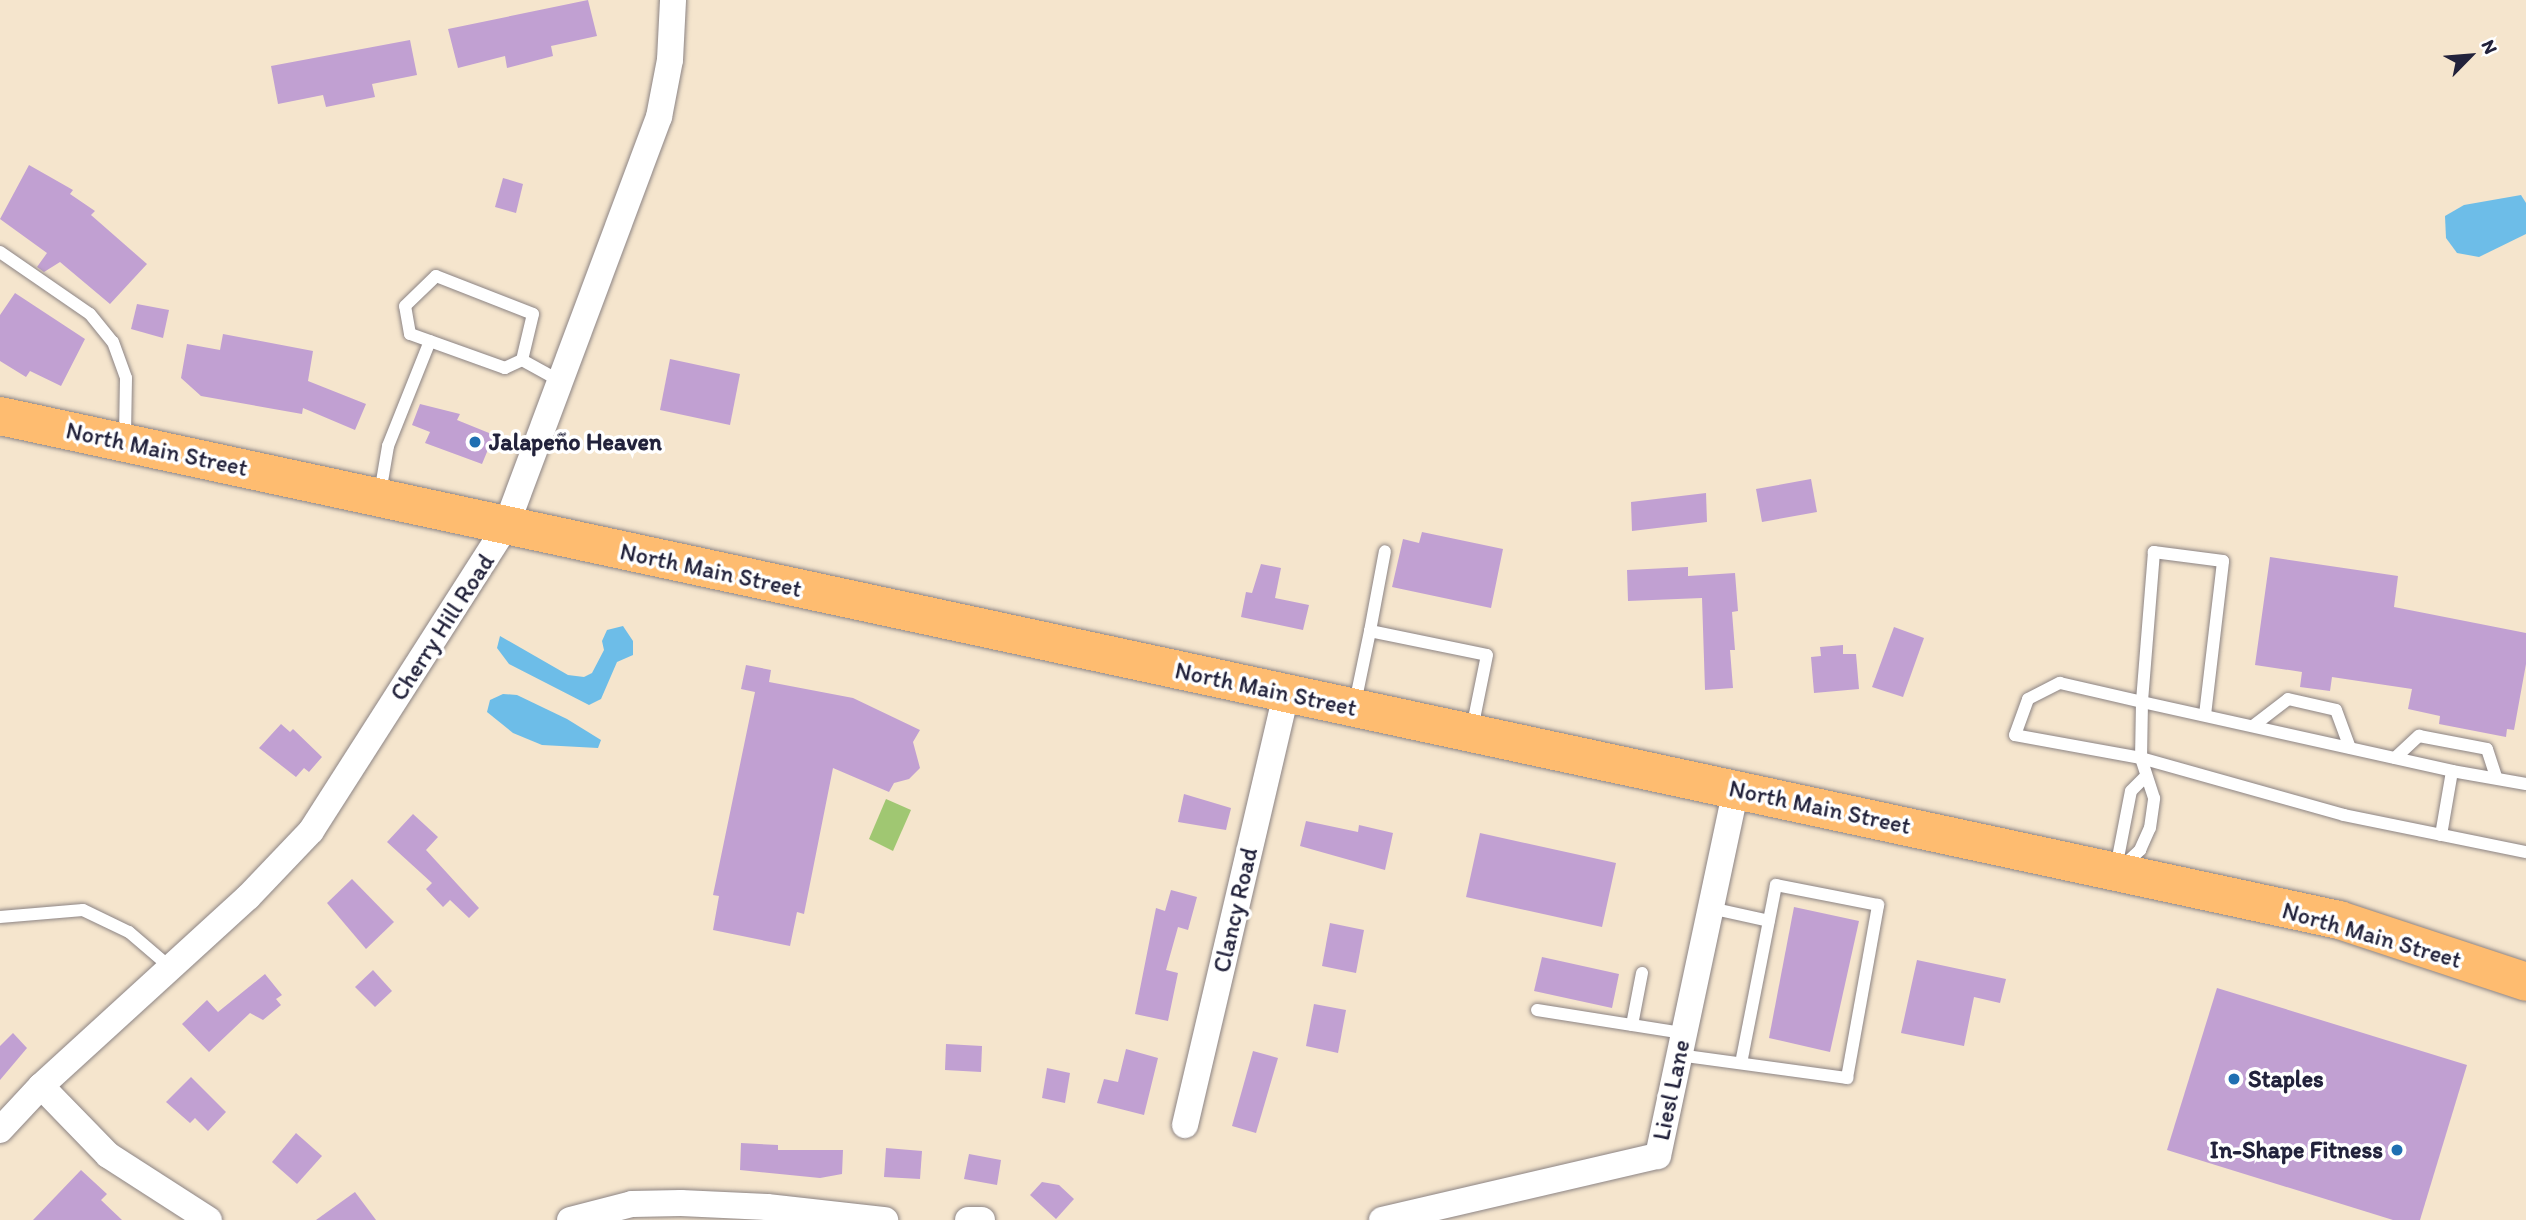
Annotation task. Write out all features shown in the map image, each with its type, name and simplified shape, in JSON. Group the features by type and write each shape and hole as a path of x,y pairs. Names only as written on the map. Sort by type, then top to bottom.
{"main road":[{"name":"North Main Street","path":"0,416 2339,920 2526,982"}],"street":[{"name":"Cherry Hill Road","path":"0,1130 41,1086 171,968 311,831 506,526 659,117 670,60 673,0"},
{"name":"Clancy Road","path":"1185,1125 1286,694"},
{"name":"Liesl Lane","path":"1382,1220 1658,1156 1736,788"},
{"path":"41,1086 108,1155 209,1220"},
{"path":"570,1220 632,1204 681,1203 767,1207 885,1220"},
{"path":"968,1220 982,1220"}],"lane":[{"path":"0,252 90,314 113,342 126,378 125,441"},
{"path":"436,276 533,314 522,360 505,368 411,334 405,306 436,276"},
{"path":"379,497 388,446 430,341"},
{"path":"522,360 562,382"},
{"path":"1354,708 1385,551"},
{"path":"2116,872 2140,850 2150,828 2154,798 2144,778 2141,758 2142,702 2154,552 2222,562 2205,715"},
{"path":"1370,631 1487,655 1471,733"},
{"path":"2526,784 2496,776 2452,771 2060,683 2028,699 2015,735 2141,758 2344,815 2526,852"},
{"path":"2253,726 2288,699 2336,710 2350,748"},
{"path":"2395,758 2419,736 2487,749 2496,776"},
{"path":"2441,835 2452,771"},
{"path":"2116,872 2131,791 2144,778"},
{"path":"1537,1010 1632,1025 1741,1063 1847,1079 1878,905 1776,885 1741,1063"},
{"path":"1710,908 1769,921"},
{"path":"0,917 83,910 129,932 171,968"},
{"path":"1632,1025 1643,973"}],"green space":[{"path":"886,799 911,810 893,851 869,839"}],"water":[{"path":"2521,195 2526,203 2526,234 2479,257 2457,253 2446,238 2445,216 2464,205"},
{"path":"623,626 633,641 633,655 617,662 601,699 589,705 509,664 497,648 500,636 568,675 584,677 592,673 604,650 602,641 607,630"},
{"path":"503,694 517,695 567,719 601,740 598,748 542,745 513,733 487,712 490,700"}],"building":[{"path":"588,0 597,36 551,46 553,56 507,68 505,56 458,68 448,29"},
{"path":"410,40 417,75 372,84 375,97 326,107 323,95 278,104 271,66"},
{"path":"29,165 73,190 70,194 95,211 91,215 147,264 110,304 60,262 44,272 37,267 47,253 0,219"},
{"path":"503,178 523,184 516,213 495,207"},
{"path":"15,293 85,339 61,386 30,371 26,377 0,361 0,315"},
{"path":"137,304 169,310 163,338 131,329"},
{"path":"223,334 313,351 308,381 366,404 355,430 303,408 302,414 201,396 181,378 187,344 220,350"},
{"path":"670,359 740,374 730,425 660,410"},
{"path":"420,404 460,414 457,420 494,435 482,464 425,443 430,432 412,425"},
{"path":"1811,479 1817,512 1762,522 1756,489"},
{"path":"1706,493 1707,522 1632,531 1631,502"},
{"path":"1422,532 1503,549 1491,608 1392,587 1403,539 1419,543"},
{"path":"2270,557 2398,576 2394,607 2526,633 2526,664 2514,730 2507,729 2506,737 2439,724 2440,716 2408,709 2412,689 2332,677 2330,691 2300,687 2302,672 2255,665"},
{"path":"1261,564 1281,568 1275,598 1309,605 1303,630 1241,617 1246,592 1252,593"},
{"path":"1688,567 1688,576 1735,573 1738,611 1732,612 1735,650 1730,650 1733,688 1705,690 1702,598 1628,601 1627,570"},
{"path":"1894,627 1924,638 1903,697 1872,687"},
{"path":"1843,645 1843,654 1856,654 1859,689 1814,693 1811,657 1821,656 1820,647"},
{"path":"746,665 771,670 769,682 853,698 920,730 913,742 920,768 909,779 894,783 889,792 833,768 804,914 797,912 790,946 713,930 719,896 713,895 755,692 741,689"},
{"path":"281,724 290,732 293,729 322,757 309,772 304,768 296,777 259,748"},
{"path":"1184,794 1231,808 1226,830 1178,822"},
{"path":"413,814 438,837 426,850 479,908 469,918 450,900 443,907 426,889 432,883 387,842"},
{"path":"1306,821 1358,832 1359,825 1393,833 1385,870 1300,846"},
{"path":"1480,833 1616,863 1602,927 1466,897"},
{"path":"352,879 394,922 366,949 327,903"},
{"path":"1171,890 1197,897 1188,930 1178,927 1166,970 1178,973 1168,1021 1135,1014 1156,908 1165,911"},
{"path":"1794,907 1859,921 1830,1052 1769,1038"},
{"path":"1330,923 1364,930 1356,973 1322,966"},
{"path":"1542,957 1619,974 1612,1008 1534,991"},
{"path":"1917,960 2006,979 2000,1003 1974,997 1964,1046 1901,1033"},
{"path":"373,970 392,991 375,1007 355,987"},
{"path":"265,974 282,995 276,999 281,1005 263,1020 250,1013 209,1052 182,1024 207,1000 218,1012"},
{"path":"2217,988 2467,1065 2420,1220 2393,1220 2167,1150"},
{"path":"1314,1004 1346,1010 1338,1053 1306,1046"},
{"path":"13,1033 27,1048 0,1080 0,1046"},
{"path":"946,1044 982,1046 981,1072 945,1070"},
{"path":"1126,1049 1158,1058 1144,1115 1097,1103 1104,1079 1118,1082"},
{"path":"1253,1051 1278,1058 1256,1133 1232,1126"},
{"path":"1047,1068 1070,1073 1065,1103 1042,1098"},
{"path":"191,1077 226,1112 208,1131 195,1118 190,1123 166,1102"},
{"path":"296,1133 322,1156 297,1184 272,1162"},
{"path":"741,1143 778,1145 778,1150 843,1150 842,1174 820,1178 740,1170"},
{"path":"886,1148 922,1151 920,1179 884,1177"},
{"path":"969,1154 1001,1160 997,1185 964,1179"},
{"path":"81,1170 107,1194 101,1200 122,1220 33,1220"},
{"path":"1042,1182 1059,1185 1074,1199 1056,1219 1030,1195"},
{"path":"355,1192 376,1220 316,1220"}],"place":[{"name":"Jalapeño Heaven","path":"475,442"},
{"name":"Staples","path":"2234,1079"},
{"name":"In-Shape Fitness","path":"2397,1150"}]}
